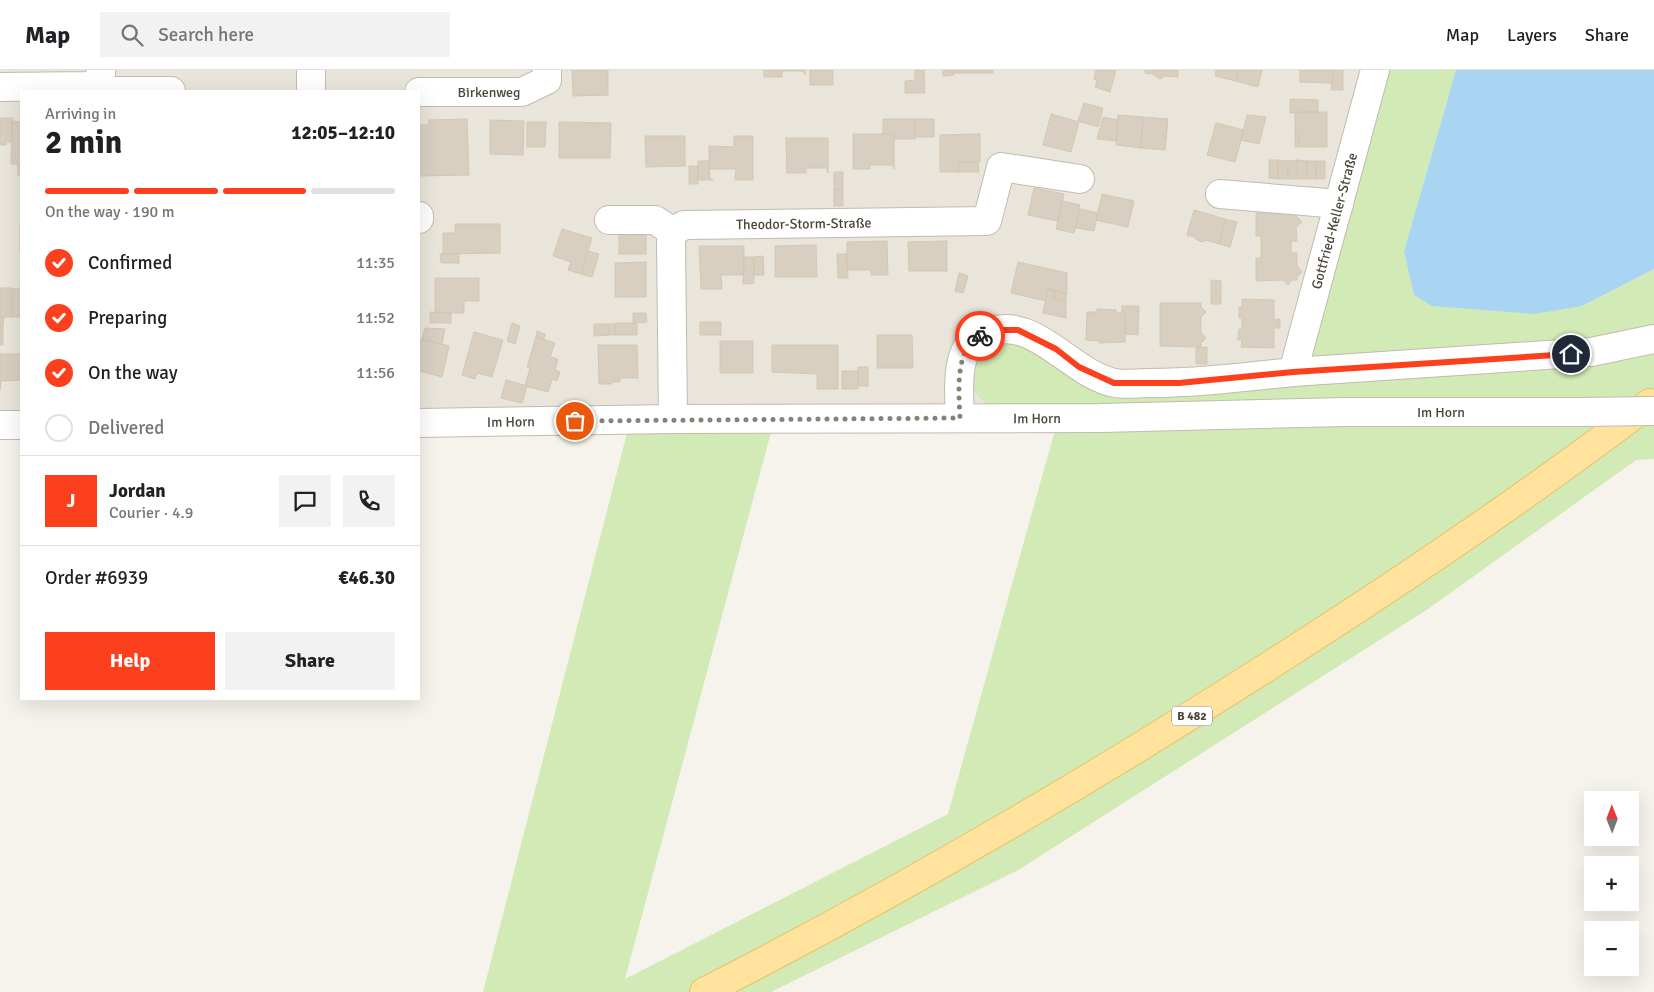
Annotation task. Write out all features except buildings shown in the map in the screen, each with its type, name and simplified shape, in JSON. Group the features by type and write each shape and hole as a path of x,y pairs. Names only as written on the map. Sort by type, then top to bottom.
{"main road":[{"name":"B 482","path":"704,992 759,964 1004,829 1185,720 1453,546 1570,463 1654,400"}],"street":[{"path":"311,70 311,90"},
{"name":"Birkenweg","path":"420,92 522,92 547,80 547,70"},
{"name":"Gottfried-Keller-Straße","path":"1293,372 1375,70"},
{"path":"0,87 97,78 107,90"},
{"name":"Theodor-Storm-Straße","path":"673,232 684,225 987,221 1002,167 1080,179"},
{"path":"1220,194 1339,204"},
{"path":"608,220 655,220 673,232 671,242 673,419"},
{"path":"960,418 959,374 966,350 975,338 994,330 1018,330 1056,349 1079,367 1114,383 1179,383 1293,372 1591,352 1654,339"},
{"name":"Im Horn","path":"420,423 673,419 1101,418 1346,412 1654,411"},
{"path":"0,425 20,425"}],"shaded area":[{"path":"0,70 1382,70 1307,366 967,384 989,408 420,414 420,90 20,90 20,419 0,419"}],"green space":[{"path":"1382,70 1456,70 1404,251 1582,306 1654,269 1654,328 1596,345 1307,366"},
{"path":"999,340 1044,349 1089,381 1654,345 1654,459 1636,460 1428,609 1020,869 771,992 483,992 627,433 771,432 625,979 948,814 1055,430 989,408 967,384 974,350"}],"water":[{"path":"1456,70 1654,70 1654,269 1582,306 1534,314 1432,306 1414,295 1404,251"}],"way so far":[{"path":"575,421 960,418 959,374 966,350 975,338 980,336"}],"route":[{"path":"980,336 994,330 1018,330 1056,349 1079,367 1114,383 1179,383 1293,372 1571,354"}]}
